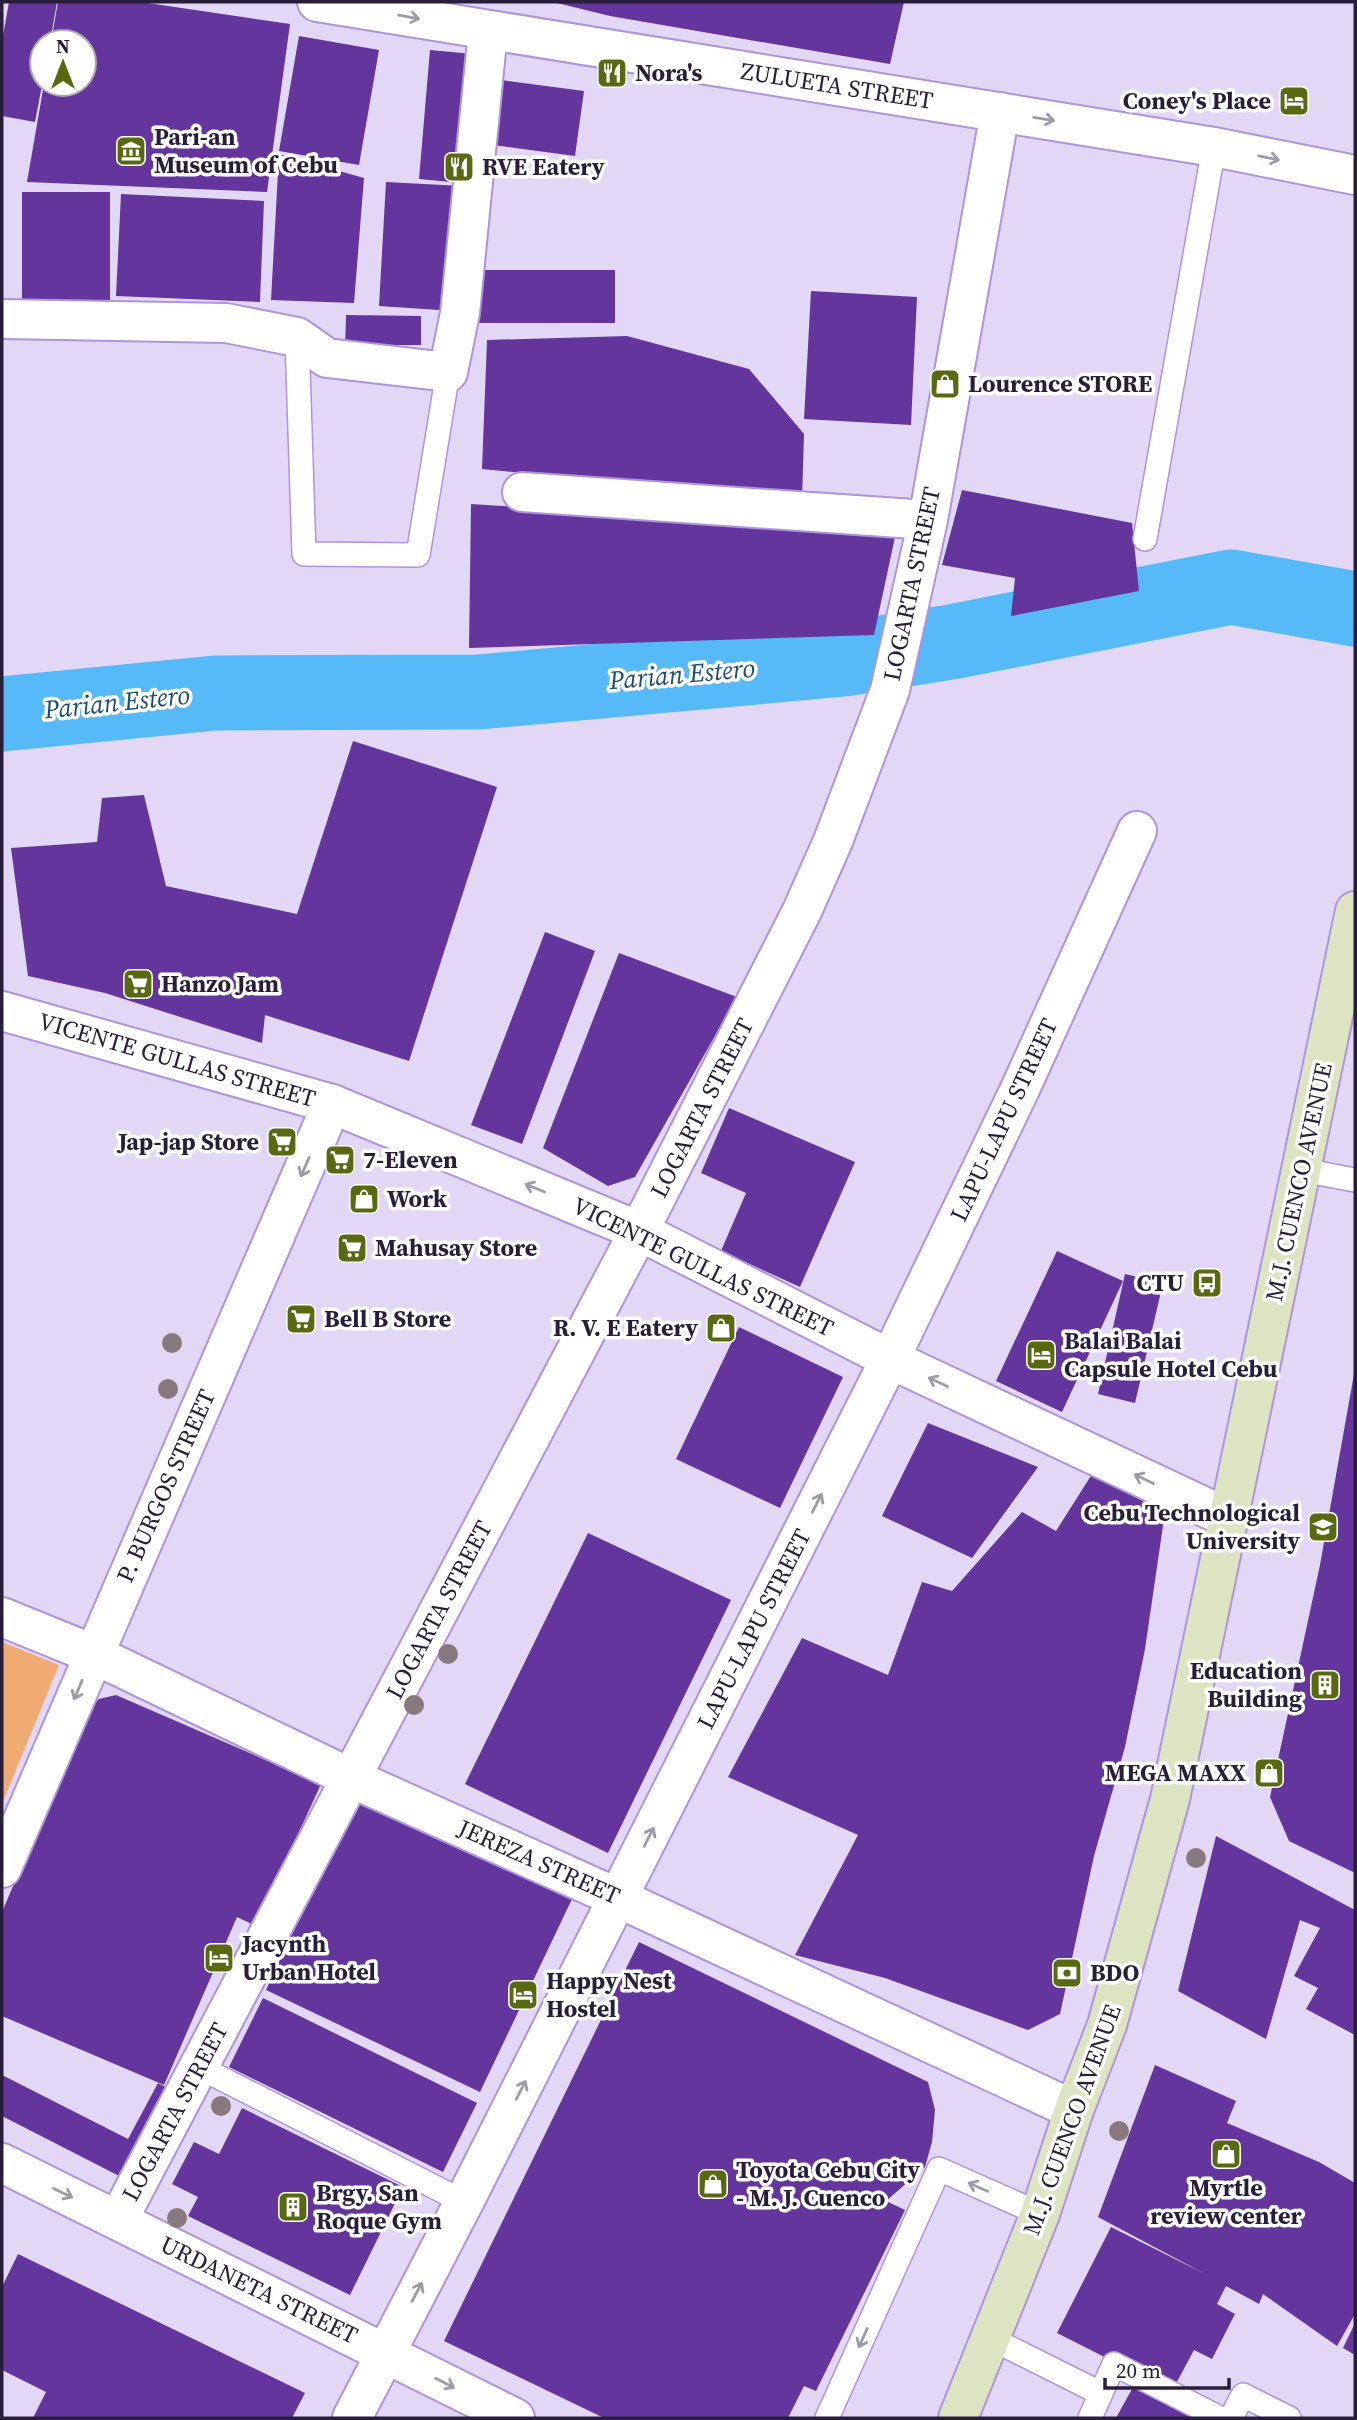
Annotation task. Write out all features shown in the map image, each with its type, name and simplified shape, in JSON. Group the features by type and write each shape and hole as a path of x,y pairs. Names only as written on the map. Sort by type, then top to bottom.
{"main road":[{"name":"M.J. CUENCO AVENUE","path":"958,2418 1040,2214 1119,1987 1170,1799 1355,911"}],"street":[{"name":"ZULUETA STREET","path":"317,2 1214,147 1355,175"},
{"path":"2,319 226,323 297,337 327,358 448,372 460,313 488,31"},
{"name":"LOGARTA STREET","path":"118,2220 639,1231 802,911 833,841 890,690 928,520 1000,112"},
{"path":"522,492 928,520"},
{"name":"LAPU-LAPU STREET","path":"352,2418 890,1359 1021,1087 1137,831"},
{"name":"VICENTE GULLAS STREET","path":"2,1011 332,1104 639,1231 890,1359 1228,1518"},
{"name":"P. BURGOS STREET","path":"2,1868 332,1104"},
{"name":"JEREZA STREET","path":"2,1617 93,1654 351,1778 618,1898 1074,2110"},
{"name":"URDANETA STREET","path":"2,2163 515,2418"}],"lane":[{"path":"1145,539 1214,147"},
{"path":"297,337 304,554 418,555 448,372"},
{"path":"1302,1170 1355,1180"},
{"path":"199,2067 464,2202"},
{"path":"827,2418 939,2169 1040,2214"},
{"path":"990,2338 1100,2393"},
{"path":"1090,2418 1114,2364 1220,2418"},
{"path":"1231,2418 1243,2395 1289,2418"}],"shaded area":[{"path":"2,1642 59,1665 2,1804"}],"building":[{"path":"9,2 57,2 52,28 28,28 28,98 40,98 35,122 2,116 2,41"},
{"path":"58,2 141,2 290,24 267,192 27,182 42,98 98,98 98,28 53,28"},
{"path":"553,2 904,2 890,64 610,16"},
{"path":"299,36 379,50 359,165 279,151"},
{"path":"430,50 473,54 462,183 419,179"},
{"path":"501,80 584,91 575,156 493,145"},
{"path":"279,154 364,178 354,303 271,300"},
{"path":"386,182 462,186 454,311 379,306"},
{"path":"22,192 110,192 110,300 22,300"},
{"path":"121,194 264,201 260,302 116,296"},
{"path":"480,270 615,270 615,323 479,323"},
{"path":"811,291 917,297 911,425 804,419"},
{"path":"346,315 421,316 421,345 379,345 379,352 345,351"},
{"path":"627,336 749,369 804,434 802,500 482,469 487,340"},
{"path":"962,490 1132,523 1139,591 1011,616 1015,578 942,565"},
{"path":"471,504 649,515 895,537 874,635 469,648"},
{"path":"353,741 497,787 409,1061 265,1015 262,1043 105,993 28,976 11,848 97,842 102,798 144,795 166,886 297,914"},
{"path":"545,932 595,951 522,1144 471,1125"},
{"path":"619,953 737,997 635,1177 608,1186 543,1148"},
{"path":"729,1108 855,1162 800,1287 721,1251 746,1193 701,1173"},
{"path":"1057,1251 1123,1281 1062,1412 996,1381"},
{"path":"1125,1274 1163,1283 1135,1403 1098,1394"},
{"path":"739,1327 843,1377 780,1508 676,1459"},
{"name":"Education Building","path":"1354,1374 1355,1873 1289,1841 1270,1797 1320,1565"},
{"path":"928,1423 1038,1467 972,1558 882,1516"},
{"path":"1094,1471 1165,1512 1145,1649 1125,1747 1094,1856 1060,2014 1028,2030 885,1978 795,1955 858,1835 728,1777 802,1638 888,1675 922,1582 952,1591 1022,1512 1056,1531"},
{"path":"588,1533 731,1600 608,1853 465,1784"},
{"path":"116,1695 321,1784 256,1926 237,1917 164,2085 2,2016 2,1912 88,1710 99,1699"},
{"path":"355,1798 572,1899 480,2092 266,1990"},
{"path":"1216,1836 1355,1910 1355,2035 1306,2009 1318,1988 1294,1976 1320,1928 1300,1920 1266,2039 1178,1991"},
{"name":"Toyota Cebu City - M. J. Cuenco","path":"639,1942 928,2082 935,2110 932,2142 925,2167 886,2201 905,2210 816,2391 804,2386 788,2418 604,2418 444,2341"},
{"path":"263,1998 477,2103 443,2172 229,2067"},
{"path":"1155,2065 1236,2101 1227,2123 1319,2162 1355,2183 1355,2314 1337,2346 1263,2294 1259,2304 1226,2286 1217,2304 1235,2314 1212,2359 1194,2350 1172,2391 1057,2333 1111,2227 1205,2274 1098,2217"},
{"path":"2,2075 128,2139 158,2083 175,2092 127,2180 2,2116"},
{"name":"Brgy. San Roque Gym","path":"242,2108 403,2187 350,2295 188,2216 198,2197 172,2184 194,2142 219,2154"},
{"path":"18,2254 305,2393 292,2418 33,2418 46,2392 2,2370 2,2287"},
{"path":"1355,2323 1355,2355 1343,2348"},
{"path":"1137,2380 1209,2418 1116,2418"}],"waterway":[{"name":"Parian Estero","path":"2,714 215,693 479,692 844,659 951,642 1231,587 1355,609"}],"place":[{"name":"Nora's","path":"612,73"},
{"name":"Coney's Place","path":"1294,101"},
{"name":"Pari-an Museum of Cebu","path":"131,151"},
{"name":"RVE Eatery","path":"459,167"},
{"name":"Lourence STORE","path":"945,384"},
{"name":"Hanzo Jam","path":"138,984"},
{"name":"Jap-jap Store","path":"282,1142"},
{"name":"7-Eleven","path":"340,1160"},
{"name":"Work","path":"364,1199"},
{"name":"Mahusay Store","path":"352,1248"},
{"name":"CTU","path":"1207,1283"},
{"name":"Bell B Store","path":"301,1319"},
{"name":"R. V. E Eatery","path":"721,1328"},
{"name":"Balai Balai Capsule Hotel Cebu","path":"1041,1355"},
{"name":"Cebu Technological University","path":"1323,1527"},
{"name":"Education Building","path":"1325,1685"},
{"name":"MEGA MAXX","path":"1269,1773"},
{"name":"Jacynth Urban Hotel","path":"219,1958"},
{"name":"BDO","path":"1067,1973"},
{"name":"Happy Nest Hostel","path":"523,1995"},
{"name":"Myrtle review center","path":"1226,2154"},
{"name":"Toyota Cebu City - M. J. Cuenco","path":"713,2184"},
{"name":"Brgy. San Roque Gym","path":"293,2207"}]}
